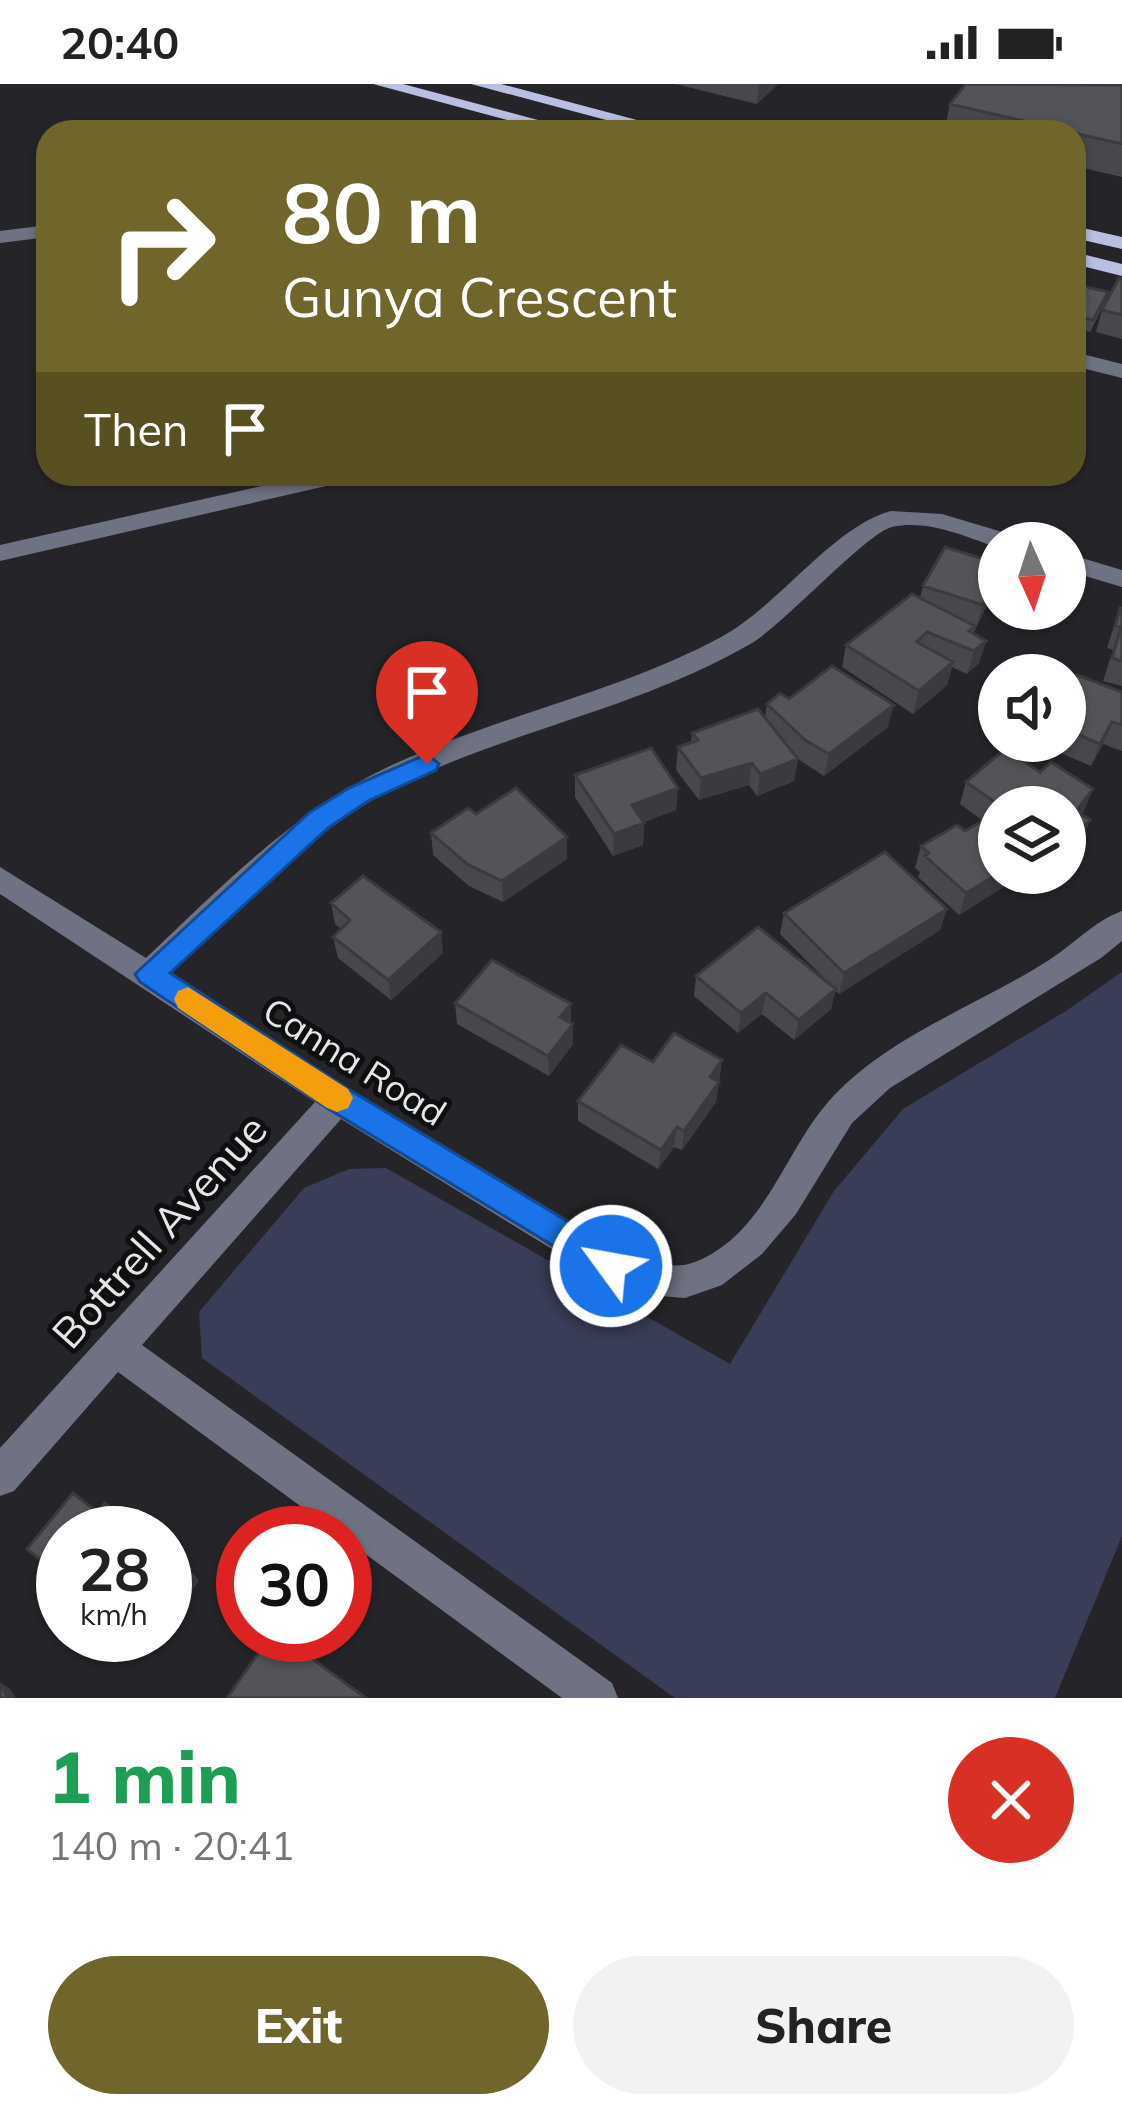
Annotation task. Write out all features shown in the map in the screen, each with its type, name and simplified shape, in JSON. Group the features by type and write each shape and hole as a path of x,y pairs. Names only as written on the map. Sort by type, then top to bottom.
{"main road":[{"path":"382,84 526,120"},
{"path":"480,84 625,120"},
{"path":"1086,235 1122,244"},
{"path":"1086,261 1122,270"}],"street":[{"path":"0,237 36,232"},
{"path":"1086,361 1122,371"},
{"path":"0,553 295,486"},
{"path":"150,974 282,851 358,794 452,754 627,691 732,643 802,594 874,524 887,518 920,518 978,534"},
{"path":"1086,568 1122,579"},
{"name":"Canna Road","path":"0,879 338,1099 611,1266 646,1278 680,1282 703,1277 751,1241 802,1175 843,1108 886,1073 1069,962 1122,922"},
{"name":"Bottrell Avenue","path":"0,1477 338,1099"},
{"path":"115,1348 598,1698"}],"shaded area":[{"path":"1122,972 1122,1536 1055,1698 675,1698 202,1358 199,1312 304,1188 349,1169 386,1168 730,1364 834,1191 903,1109"}],"building":[{"path":"966,84 1122,85 1122,144 1086,136 1086,120 1019,120 950,104"},
{"path":"1122,279 1122,315 1102,310"},
{"path":"1086,287 1108,292 1093,320 1086,319"},
{"path":"945,547 978,557 978,603 923,586"},
{"path":"912,594 975,626 969,631 986,641 974,651 927,632 917,642 953,662 919,691 846,645"},
{"path":"1122,608 1122,661 1112,658 1121,627 1115,626"},
{"path":"832,666 894,705 829,754 805,740 767,704 780,693 789,699"},
{"path":"1086,678 1122,692 1122,725 1112,722 1100,744 1086,738"},
{"path":"758,709 798,759 760,774 752,763 701,778 678,747 698,740 692,733"},
{"path":"651,748 678,788 632,805 644,823 614,834 575,775"},
{"path":"990,762 1025,762 1040,772 1051,762 1093,789 1086,798 1086,786 978,786 978,790 966,782"},
{"path":"516,788 567,837 502,881 467,864 431,833 468,808 476,814"},
{"path":"978,823 978,886 966,893 925,856 929,853 921,846 957,825 965,831"},
{"path":"885,852 947,909 844,973 784,913"},
{"path":"363,876 441,932 388,980 333,937 350,920 331,903"},
{"path":"758,927 836,989 799,1020 766,993 741,1013 696,976"},
{"path":"492,960 571,1004 560,1017 573,1024 548,1056 455,1003"},
{"path":"674,1033 722,1060 710,1077 719,1082 684,1131 677,1127 661,1150 578,1101 621,1045 653,1062"},
{"path":"73,1493 89,1506 62,1506"},
{"path":"252,1662 317,1662 366,1698 227,1698"}],"slow traffic":[{"path":"188,999 337,1098"}],"route":[{"path":"427,764 358,794 319,820 150,974 338,1099 611,1266"}]}
